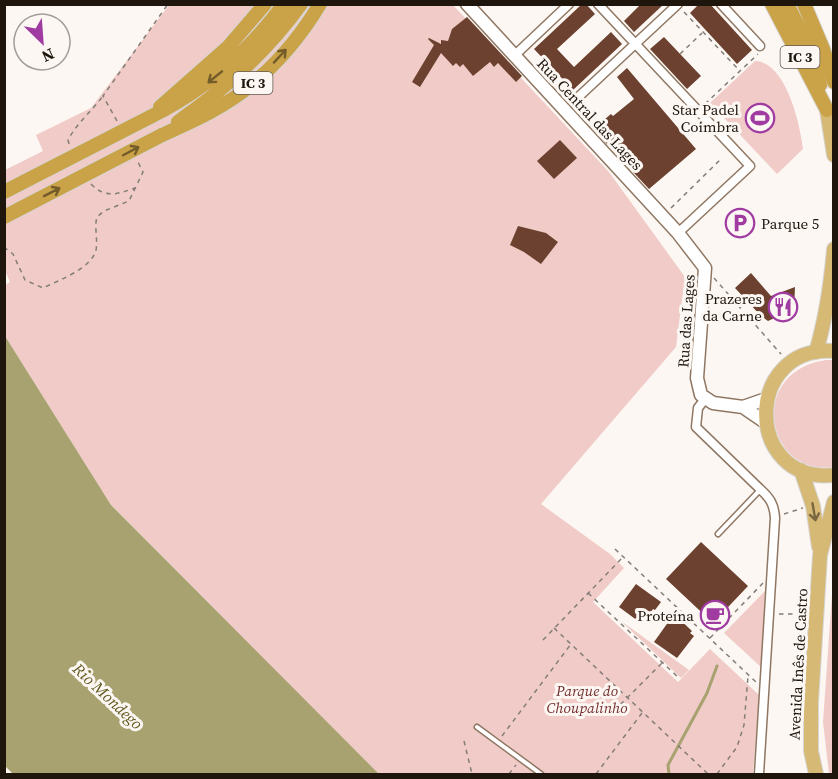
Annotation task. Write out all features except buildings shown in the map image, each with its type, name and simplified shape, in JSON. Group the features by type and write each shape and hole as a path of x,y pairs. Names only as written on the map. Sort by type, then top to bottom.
{"highway":[{"name":"IC 3","path":"150,117 228,47 265,4"},
{"name":"IC 3","path":"4,192 189,96 233,63 263,33 284,4"},
{"name":"IC 3","path":"162,135 253,61 273,41 301,4"},
{"name":"IC 3","path":"4,217 199,118 250,86 298,36 320,4"},
{"name":"IC 3","path":"772,4 827,110"},
{"name":"IC 3","path":"787,4 816,67 827,110"},
{"name":"IC 3","path":"804,4 823,49"},
{"name":"IC 3","path":"813,4 823,49"},
{"path":"823,49 834,81"}],"main road":[{"name":"Rua Central das Lages","path":"467,4 688,246"},
{"path":"827,110 834,155"},
{"name":"Rua das Lages","path":"688,246 705,268 697,378 699,390 705,399"},
{"path":"816,352 831,287 834,249"},
{"path":"834,351 801,356 788,365 771,386 766,399 765,422 770,440 780,455 801,470 813,474 834,475"},
{"path":"705,399 713,404 743,407 766,399"},
{"path":"743,407 765,422"},
{"name":"Avenida Inês de Castro","path":"801,470 813,506 820,555"},
{"name":"Avenida Inês de Castro","path":"816,774 811,751 811,702 820,555 834,502"}],"street":[{"path":"515,55 569,4"},
{"path":"598,4 750,166 678,233"},
{"path":"721,4 760,46"},
{"path":"573,102 678,5"},
{"path":"705,399 698,408 696,427 770,499 774,507 770,614 759,774"}],"lane":[{"path":"718,534 760,489"},
{"path":"477,727 541,774"}],"path":[{"path":"678,5 740,71"},
{"path":"680,54 703,32"},
{"path":"698,111 763,49 760,46"},
{"path":"672,207 722,158"},
{"path":"712,275 781,354"},
{"path":"775,518 806,507"},
{"path":"615,549 765,689"},
{"path":"543,640 623,557"},
{"path":"709,639 772,574"},
{"path":"588,593 679,678"},
{"path":"770,614 802,614"},
{"path":"554,628 708,774"},
{"path":"497,742 571,643"},
{"path":"614,711 662,662"},
{"path":"717,774 736,747 744,725 748,675"},
{"path":"596,774 642,712"},
{"path":"464,741 472,774"},
{"path":"509,774 520,759"}],"green space":[{"name":"Parque do Choupalinho","path":"169,5 453,5 609,172 685,277 676,347 541,504 610,554 624,568 593,602 678,682 710,649 759,695 753,774 379,774 111,505 5,336 5,285 10,282 5,271 5,170 43,151 36,135 91,108"},
{"name":"Star Padel Coimbra","path":"755,61 766,64 783,83 795,110 801,138 803,149 777,174 710,103"},
{"path":"833,360 833,467 810,465 792,456 780,440 774,421 776,401 784,383 801,368"},
{"path":"833,580 834,774 829,774 823,722"},
{"path":"765,591 762,668 724,633"},
{"path":"621,621 689,670 681,678"}],"water":[{"name":"Rio Mondego","path":"5,336 111,505 379,774 13,774 5,766"}],"waterway":[{"path":"669,774 668,765 707,693 717,666"}],"place":[{"name":"Star Padel Coimbra","path":"760,118"},
{"name":"Parque 5","path":"740,223"},
{"name":"Prazeres da Carne","path":"783,307"},
{"name":"Proteína","path":"715,615"}]}
